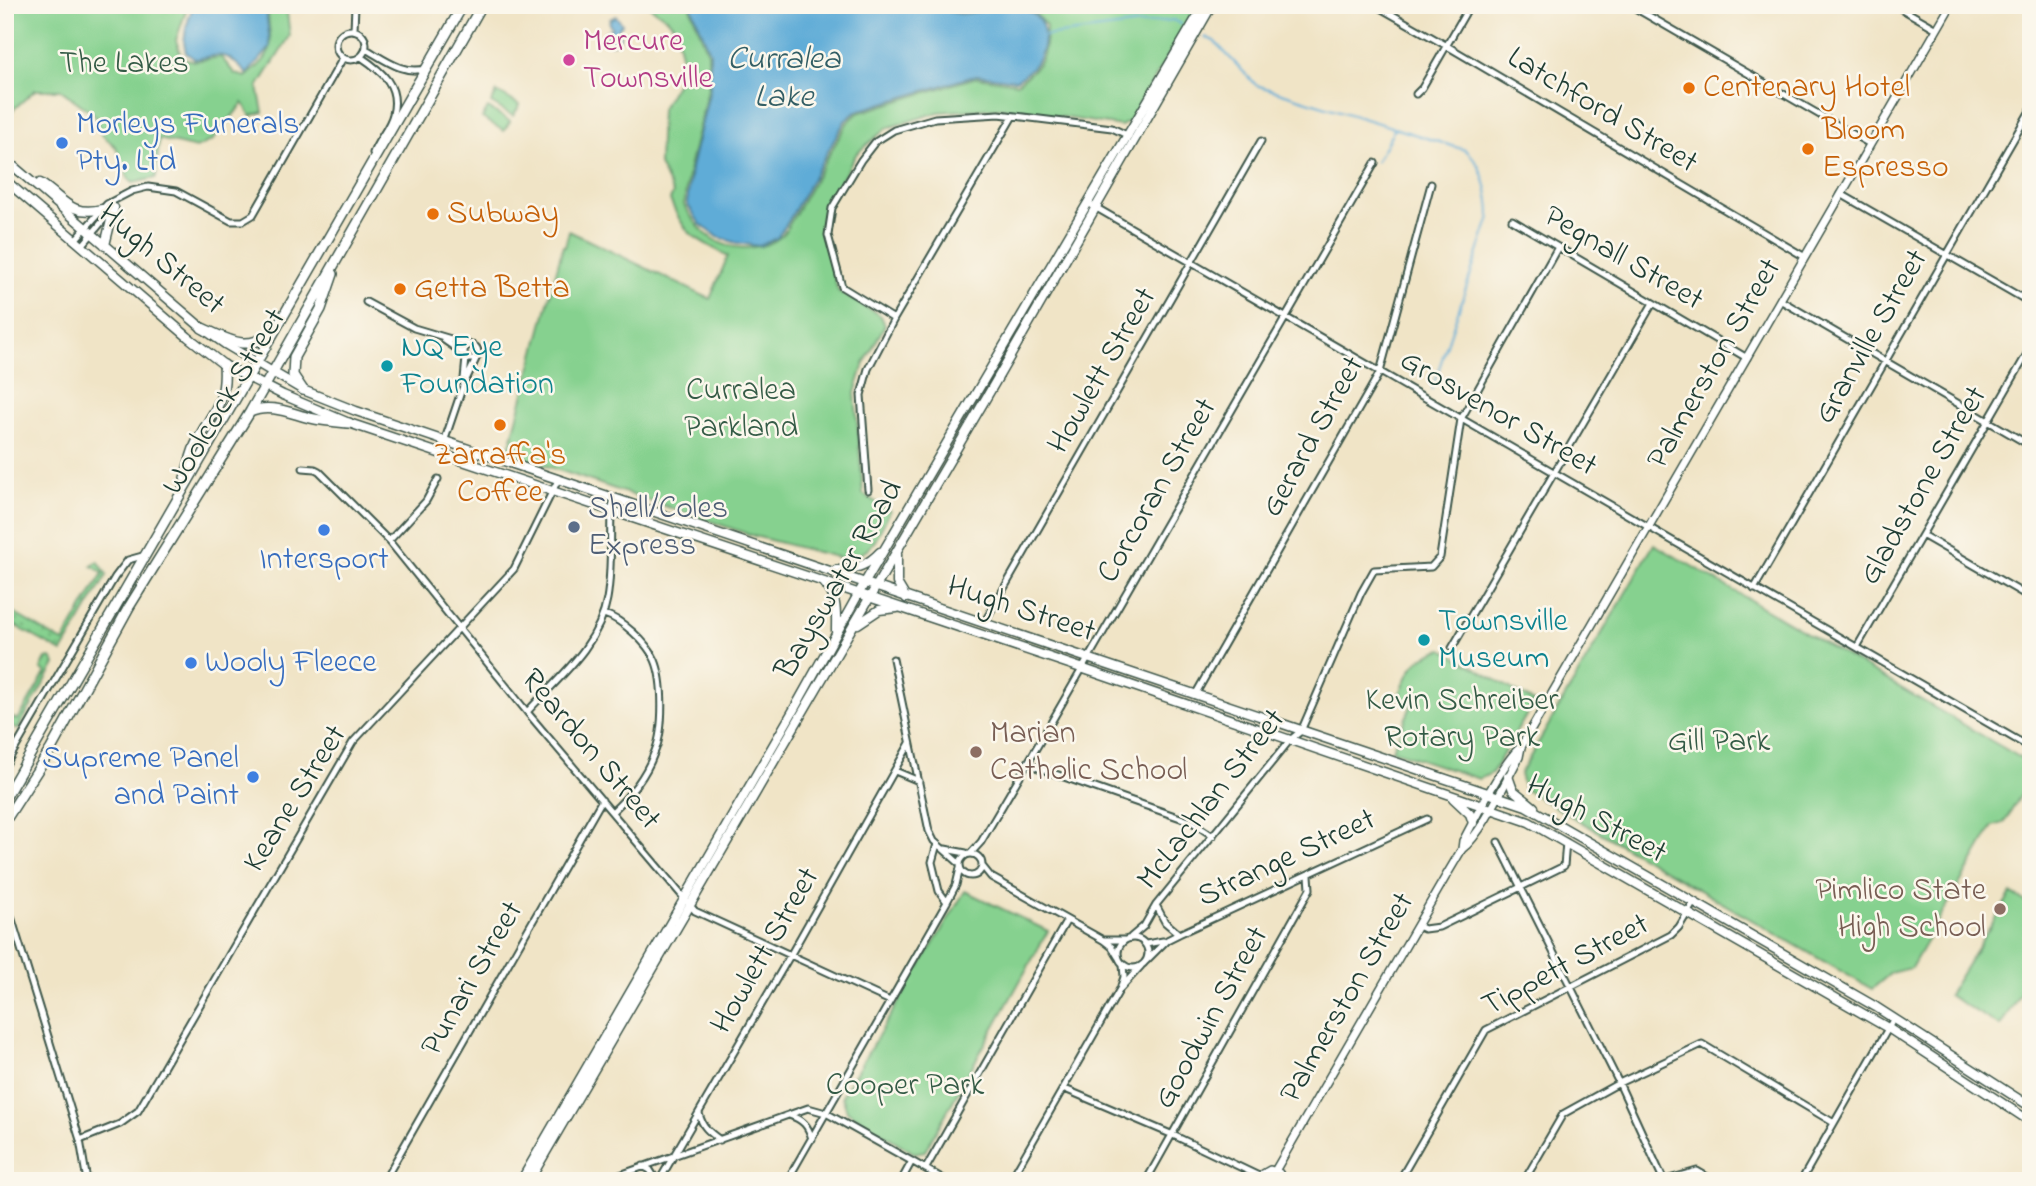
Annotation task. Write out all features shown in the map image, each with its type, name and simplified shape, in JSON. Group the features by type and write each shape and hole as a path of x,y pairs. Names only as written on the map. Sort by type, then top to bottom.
{"main road":[{"name":"Woolcock Street","path":"5,797 463,5"},
{"name":"Woolcock Street","path":"5,821 51,749 129,607 250,412 482,5"},
{"name":"Bayswater Road","path":"1131,138 1204,5"},
{"name":"Bayswater Road","path":"687,901 854,627 1092,205 1212,5"},
{"name":"Hugh Street","path":"5,159 202,328 272,374 303,390 356,411 1538,812 1894,1018 2031,1107"},
{"path":"24,175 43,184 75,210 102,209"},
{"name":"Hugh Street","path":"5,180 188,337 224,365 247,378 349,424 1081,668 1529,822 1888,1028 2031,1122"},
{"name":"Bayswater Road","path":"525,1180 687,901 858,594 1092,205"},
{"path":"106,245 114,208"},
{"path":"303,390 293,375 294,357 321,309 342,250"},
{"path":"202,328 240,343 250,344 260,342 275,331"},
{"path":"180,493 195,446 222,398 225,386 224,365"},
{"path":"250,412 261,407 349,424"},
{"path":"826,570 850,570 863,565 888,543"},
{"path":"897,551 897,583 906,598"},
{"path":"824,582 832,592 835,602 836,634"},
{"path":"854,627 879,610 900,608"},
{"path":"1508,776 1513,790 1538,812"},
{"path":"1447,793 1468,812 1473,823"}],"street":[{"path":"354,30 355,5"},
{"name":"Latchford Street","path":"1375,5 1805,257"},
{"path":"1416,94 1470,5"},
{"path":"1630,5 1870,144"},
{"path":"1895,5 1937,29"},
{"name":"Palmerston Street","path":"1275,1171 1462,849 1470,843 1508,761 1521,747 1951,5"},
{"path":"354,30 364,37 366,49 360,57 351,61 343,58 337,51 337,40 344,32 354,30"},
{"path":"366,49 402,69 411,71 428,68"},
{"path":"360,57 383,73 395,94 393,115 376,145 363,179"},
{"path":"79,243 102,209 132,191 148,187 167,188 185,194 231,221 248,219 253,215 343,58"},
{"name":"Granville Street","path":"1754,589 2031,109"},
{"path":"894,319 842,287 828,235 832,208 875,142 894,130 935,118 999,114 1112,128 1131,138"},
{"path":"868,490 861,395 868,369 894,319 1013,116"},
{"name":"Howlett Street","path":"984,623 1261,141"},
{"name":"Corcoran Street","path":"969,853 981,842 1027,764 1375,163"},
{"name":"Gerard Street","path":"1195,695 1380,372 1431,184"},
{"path":"1842,194 2031,303"},
{"path":"88,231 114,208 119,199"},
{"name":"Grosvenor Street","path":"1092,205 2031,748"},
{"name":"Pegnall Street","path":"1512,220 1747,358"},
{"path":"1461,419 1558,247"},
{"path":"1780,300 2031,446"},
{"path":"366,302 414,328 471,345 478,350 440,454"},
{"path":"1452,648 1653,303"},
{"path":"441,338 472,360 477,357"},
{"path":"463,386 466,347 471,345"},
{"name":"Gladstone Street","path":"1857,648 2031,347"},
{"name":"McLachlan Street","path":"1131,937 1144,926 1156,905 1290,740 1301,731 1361,593 1374,570 1431,567 1437,563 1442,551 1461,419"},
{"name":"Reardon Street","path":"303,468 319,471 389,541 527,712 698,912 890,1001"},
{"path":"389,541 426,501 438,479"},
{"name":"Keane Street","path":"80,1140 120,1124 138,1111 353,742 514,569 558,480"},
{"path":"527,712 585,650 604,614 608,596 611,512 614,498"},
{"path":"1922,535 2031,598"},
{"path":"5,766 115,577 128,560 146,555"},
{"path":"604,614 626,624 655,659 662,698 656,748 633,792 612,812"},
{"path":"893,659 929,831 966,874 991,877"},
{"name":"Howlett Street","path":"658,1181 911,743"},
{"name":"Palmerston Street","path":"1492,796 1508,776 1519,757 1521,747"},
{"path":"1027,764 1192,822 1213,836"},
{"path":"895,771 919,781"},
{"name":"Punari Street","path":"384,1181 602,800"},
{"name":"Palmerston Street","path":"1462,849 1463,841 1473,823 1486,807"},
{"name":"Strange Street","path":"1120,989 1167,940 1427,819"},
{"path":"1417,926 1424,929 1439,928 1564,866 1566,841"},
{"path":"981,842 983,867 991,877 1112,947 1123,965 1124,976 1120,989 1065,1089 1010,1181"},
{"path":"1498,842 1619,1083 1663,1180 1697,1171 1714,1181"},
{"path":"940,846 981,858"},
{"path":"940,846 932,862 939,891 947,902"},
{"path":"788,1181 947,902 956,885 962,859 969,853"},
{"path":"956,885 974,876 983,867"},
{"name":"Goodwin Street","path":"1146,1181 1310,889 1310,875"},
{"path":"5,897 80,1140 87,1181"},
{"name":"Tippett Street","path":"1399,1181 1486,1030 1671,935 1694,902"},
{"path":"1156,905 1165,922 1179,934"},
{"path":"926,1168 1067,920"},
{"name":"McLachlan Street","path":"1144,926 1144,943"},
{"path":"1102,940 1124,940 1131,937 1144,943 1148,953 1143,963 1133,968 1123,965"},
{"path":"1118,957 1118,948 1124,940"},
{"name":"Strange Street","path":"1144,943 1167,940"},
{"path":"1801,1181 1894,1018"},
{"path":"1524,1181 1563,1114 1619,1083 1702,1044 1833,1123"},
{"path":"1065,1089 1173,1135 1261,1179 1266,1171 1275,1171 1283,1181"},
{"path":"603,1181 808,1108 827,1113 947,1181"},
{"path":"699,1112 707,1131 720,1140"},
{"path":"788,1115 799,1119 808,1127 812,1139"},
{"path":"901,1181 912,1161"},
{"path":"643,1166 650,1170 658,1181"}],"green space":[{"name":"The Lakes","path":"5,5 188,5 176,40 182,58 194,61 221,57 235,74 246,77 269,52 268,5 286,5 290,36 258,87 263,112 251,116 243,103 213,140 196,148 159,139 156,178 133,183 128,178 116,147 101,134 95,115 61,90 35,90 5,117"},
{"name":"Curralea Parkland","path":"647,5 689,5 708,53 708,89 689,168 684,205 708,236 740,248 770,243 785,232 847,123 858,113 977,77 1017,83 1026,76 1038,65 1044,53 1046,37 1046,26 1028,5 1198,5 1129,122 1121,126 1001,108 939,112 887,128 857,153 823,212 820,226 838,291 881,316 885,325 864,364 855,393 863,494 890,511 875,541 858,555 840,558 754,536 508,453 569,231 710,299 728,256 687,230 670,200 673,193 659,165 661,109 682,74 683,64 675,27"},
{"path":"497,92 520,105 513,116 491,103"},
{"path":"488,108 510,121 504,131 482,118"},
{"name":"Gill Park","path":"1654,544 2031,764 2031,778 2004,823 1993,826 1911,968 1891,973 1872,989 1524,789 1520,774"},
{"path":"98,561 107,575 62,652 5,620 5,608 63,642 103,573 92,566"},
{"name":"Kevin Schreiber Rotary Park","path":"1443,649 1534,702 1492,773 1479,779 1392,750 1412,704 1398,698 1409,673 1418,661"},
{"path":"51,658 55,664 18,729 9,724 13,718 18,720 46,672 41,669 46,659"},
{"name":"Cooper Park","path":"965,891 1048,931 925,1151 914,1153 847,1111 842,1096"},
{"path":"2011,893 2031,905 2031,976 2000,1026 1948,995"}],"water":[{"name":"The Lakes","path":"193,5 267,5 270,48 247,74 234,61 224,56 195,59 186,53 184,42"},
{"name":"Curralea Lake","path":"691,5 936,5 951,12 963,13 1014,8 1031,12 1038,18 1044,38 1042,52 1036,63 1016,80 977,75 857,111 845,121 777,238 759,246 718,237 700,224 687,204 691,168 710,89 710,52"},
{"path":"616,16 622,24 618,29 618,42 612,44 607,42 605,36 606,31 612,28 610,19"}],"waterway":[{"path":"1044,36 1173,20 1181,24"},
{"path":"1205,37 1214,41 1256,85 1465,150 1471,155 1481,171 1487,190 1490,217 1432,389"},
{"path":"1376,162 1395,128"}],"place":[{"name":"Mercure Townsville","path":"569,60"},
{"name":"Centenary Hotel","path":"1689,88"},
{"name":"Morleys Funerals Pty. Ltd","path":"62,143"},
{"name":"Bloom Espresso","path":"1808,149"},
{"name":"Subway","path":"433,214"},
{"name":"Getta Betta","path":"400,289"},
{"name":"NQ Eye Foundation","path":"387,366"},
{"name":"Zarraffa's Coffee","path":"500,425"},
{"name":"Shell/Coles Express","path":"574,527"},
{"name":"Intersport","path":"324,530"},
{"name":"Townsville Museum","path":"1424,640"},
{"name":"Wooly Fleece","path":"191,663"},
{"name":"Marian Catholic School","path":"976,752"},
{"name":"Supreme Panel and Paint","path":"253,777"},
{"name":"Pimlico State High School","path":"2000,909"}]}
